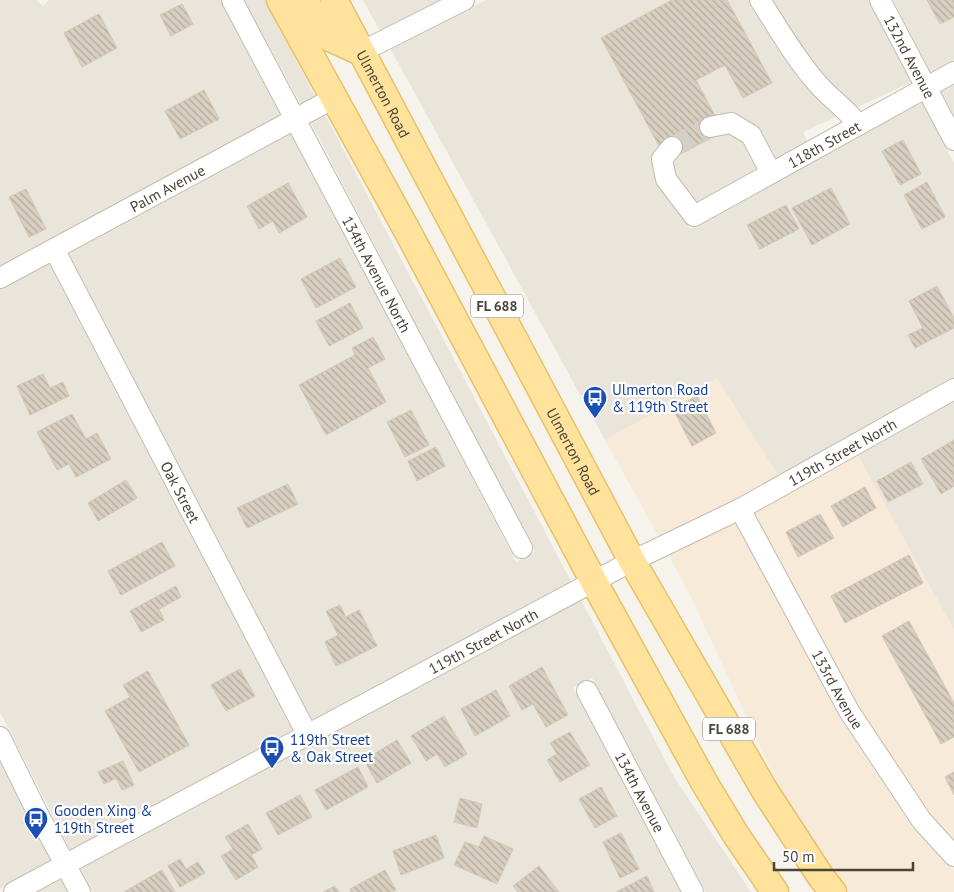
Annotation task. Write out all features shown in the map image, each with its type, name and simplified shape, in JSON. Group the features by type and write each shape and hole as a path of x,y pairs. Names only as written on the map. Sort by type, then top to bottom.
{"main road":[{"name":"FL 688","path":"280,0 409,234 594,582 704,782 736,835 775,892"},
{"path":"304,0 330,38 361,52"},
{"name":"Ulmerton Road","path":"334,0 632,561 765,791 821,877 833,892"}],"street":[{"name":"134th Avenue North","path":"232,0 522,548"},
{"path":"361,52 464,0"},
{"path":"760,0 796,57 819,85 851,114 858,125"},
{"name":"132nd Avenue","path":"880,0 954,140"},
{"name":"118th Street","path":"672,147 662,159 666,178 694,216 954,72"},
{"name":"Palm Avenue","path":"0,278 334,98"},
{"path":"710,127 731,123 752,135 771,173"},
{"name":"Oak Street","path":"54,249 307,734"},
{"name":"119th Street North","path":"14,892 632,561 740,509 954,389"},
{"name":"133rd Avenue","path":"740,509 849,711 922,821 954,856"},
{"name":"134th Avenue","path":"587,691 693,892"},
{"path":"0,736 80,892"}],"shaded area":[{"path":"0,0 36,0 43,6 49,0 220,0 282,114 0,267"},
{"path":"244,0 265,0 315,96 301,104"},
{"path":"363,0 443,0 380,31"},
{"path":"486,0 868,0 912,82 803,132 808,142 680,213 690,229 921,101 954,163 954,378 788,471 777,474 717,379 605,440 390,48"},
{"path":"893,0 954,0 954,60 931,73"},
{"path":"954,83 954,117 940,90"},
{"path":"324,113 572,583 312,721 68,252 291,131 516,562 535,552 310,121"},
{"path":"49,263 293,731 71,851 0,712 0,289"},
{"path":"717,378 777,474 788,471 735,500 659,537 605,440"},
{"path":"954,400 954,630 857,454"},
{"path":"857,454 954,630 954,841 931,815 858,706 754,512"},
{"path":"735,522 839,716 913,828 954,871 954,892 847,892 830,871 782,793 692,599 668,554"},
{"path":"581,600 674,777 751,892 706,892 592,678 573,688 681,892 92,892 80,868"},
{"path":"0,761 52,861 0,889"},
{"path":"61,878 68,892 34,892"}],"building":[{"path":"672,0 727,0 772,83 743,98 725,65 696,80 715,116 704,123 711,138 681,154 673,139 659,146 601,38"},
{"path":"927,0 954,0 954,17 940,24"},
{"path":"182,4 193,24 171,36 160,15"},
{"path":"99,14 117,48 82,67 64,33"},
{"path":"204,90 219,119 180,139 165,111"},
{"path":"903,140 921,174 900,185 882,151"},
{"path":"927,182 945,217 922,229 904,195"},
{"path":"288,183 307,217 279,233 273,221 259,229 247,206"},
{"path":"831,188 850,224 812,245 792,208"},
{"path":"26,189 46,229 29,237 9,197"},
{"path":"786,205 799,229 760,249 747,225"},
{"path":"340,258 356,287 316,308 301,279"},
{"path":"937,286 954,318 954,328 915,348 908,335 923,328 909,301"},
{"path":"350,303 363,328 329,346 316,321"},
{"path":"373,337 385,359 368,368 386,402 326,435 299,385 355,355 352,348"},
{"path":"43,374 50,388 63,382 69,396 30,415 17,386"},
{"path":"697,396 716,433 692,446 673,409"},
{"path":"411,410 429,445 405,457 387,422"},
{"path":"72,414 86,439 97,433 111,459 76,477 69,464 57,470 37,432"},
{"path":"954,440 954,486 941,494 921,459"},
{"path":"436,447 445,466 417,481 408,461"},
{"path":"911,462 923,484 888,502 877,481"},
{"path":"126,480 137,498 98,521 88,503"},
{"path":"288,484 298,504 247,528 237,508"},
{"path":"865,487 876,508 843,527 831,506"},
{"path":"820,514 834,538 798,557 786,532"},
{"path":"162,542 175,566 121,595 108,571"},
{"path":"909,555 923,583 845,623 831,596"},
{"path":"176,586 181,597 159,609 164,620 141,632 130,611"},
{"path":"340,605 346,617 359,610 377,646 336,666 325,642 338,635 326,611"},
{"path":"909,621 954,703 954,737 941,744 882,636"},
{"path":"542,667 568,715 546,727 533,704 522,710 509,686"},
{"path":"240,669 255,696 226,711 211,685"},
{"path":"148,671 189,745 139,772 105,711 130,697 123,685"},
{"path":"496,690 510,716 475,736 461,709"},
{"path":"444,716 467,754 445,767 437,754 426,761 411,736"},
{"path":"570,732 590,765 560,782 547,760 557,754 550,743"},
{"path":"397,740 411,763 377,783 364,760"},
{"path":"123,761 134,785 122,790 116,778 104,784 98,772"},
{"path":"358,767 368,787 326,810 315,790"},
{"path":"954,772 954,795 945,777"},
{"path":"601,787 617,816 595,828 579,799"},
{"path":"300,795 312,817 278,835 266,813"},
{"path":"460,798 482,804 477,828 454,822"},
{"path":"248,824 262,849 251,855 258,867 236,880 221,856 233,849 225,837"},
{"path":"621,833 639,869 620,878 603,842"},
{"path":"436,835 444,858 401,875 393,851"},
{"path":"484,836 513,849 497,884 454,865 465,842 479,847"},
{"path":"180,859 186,869 198,862 205,873 180,887 168,866"},
{"path":"539,866 559,892 518,892 513,886"},
{"path":"162,870 175,892 124,892"},
{"path":"385,870 396,890 392,892 351,892 350,889"},
{"path":"647,876 654,892 616,892"},
{"path":"335,886 339,892 323,892"}],"tunnel":[{"path":"672,147 710,127"}],"place":[{"name":"Ulmerton Road & 119th Street","path":"595,419"},
{"name":"119th Street & Oak Street","path":"272,769"},
{"name":"Gooden Xing & 119th Street","path":"36,840"}]}
